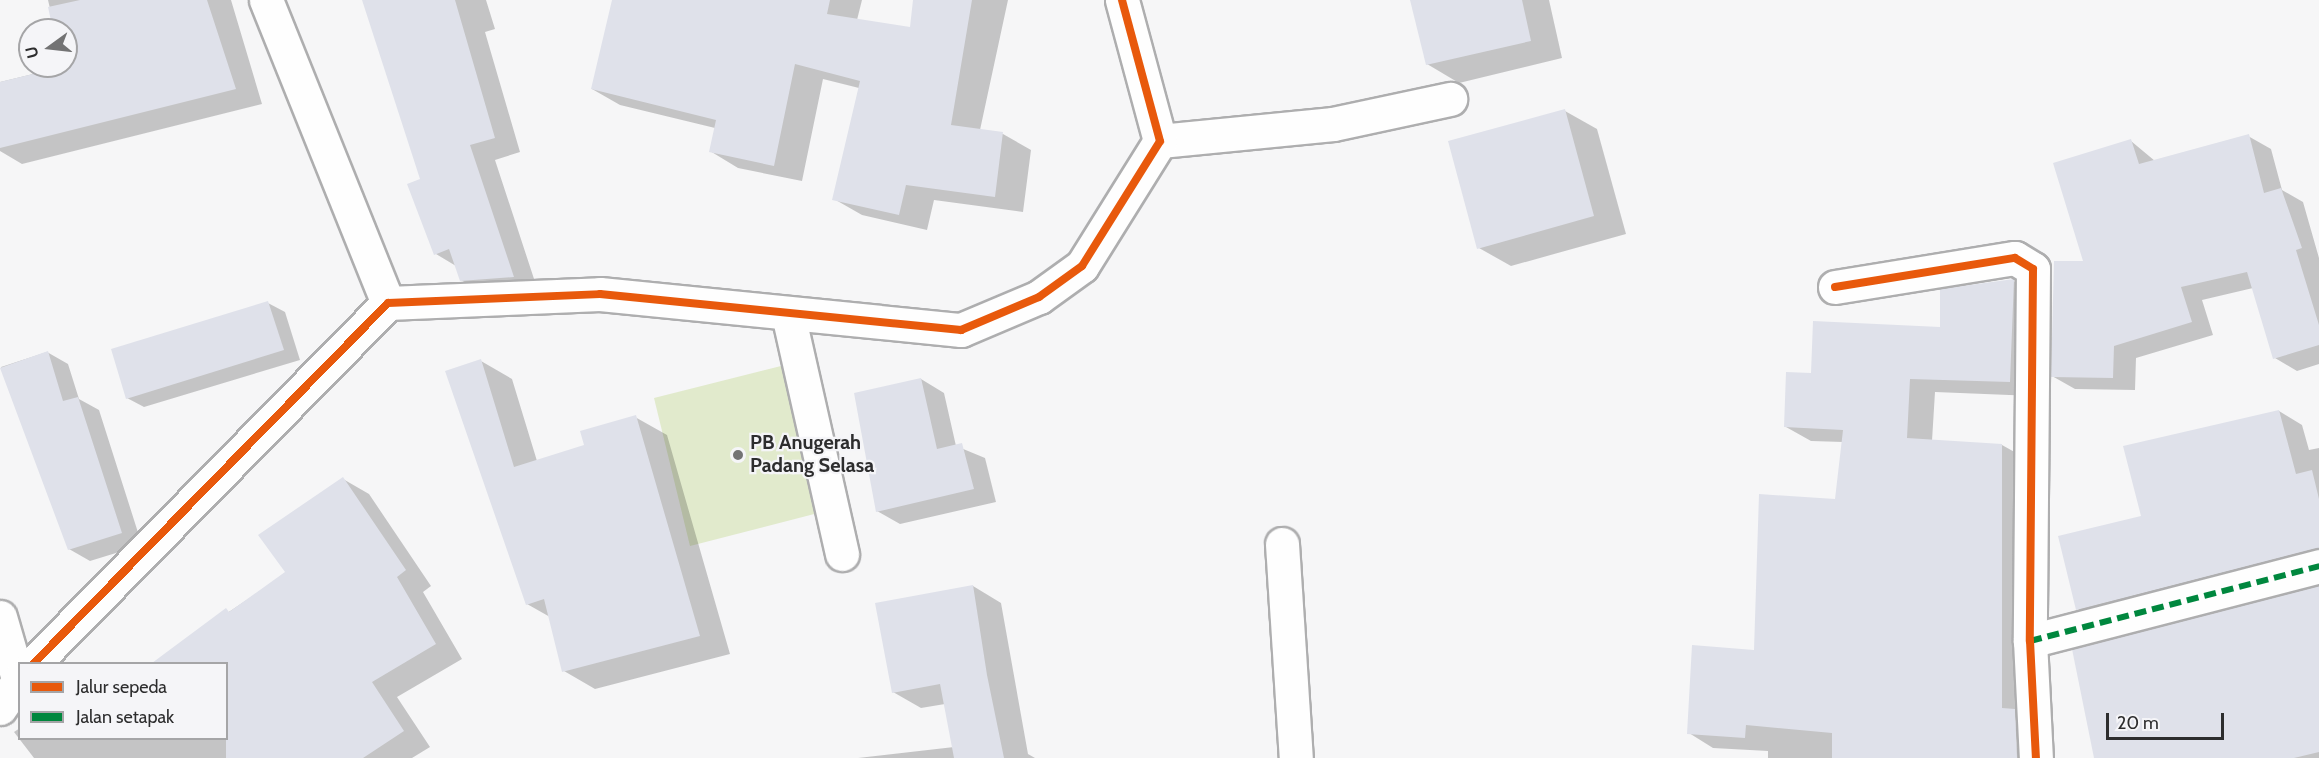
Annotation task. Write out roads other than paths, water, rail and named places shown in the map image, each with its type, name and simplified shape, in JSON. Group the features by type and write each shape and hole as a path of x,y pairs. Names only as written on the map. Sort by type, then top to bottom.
{"street":[{"path":"266,0 388,303"},
{"path":"34,662 388,303 600,294 961,330 1039,297 1082,266 1160,141 1122,0"},
{"path":"1160,141 1322,125 1450,99"},
{"path":"1834,287 2015,258 2033,269 2030,641 2036,758"},
{"path":"788,314 842,554"},
{"path":"1282,544 1296,758"},
{"path":"2030,641 2319,566"},
{"path":"0,617 18,662"},
{"path":"0,708 18,681"}],"place":[{"name":"PB Anugerah Padang Selasa","path":"738,455"}]}
